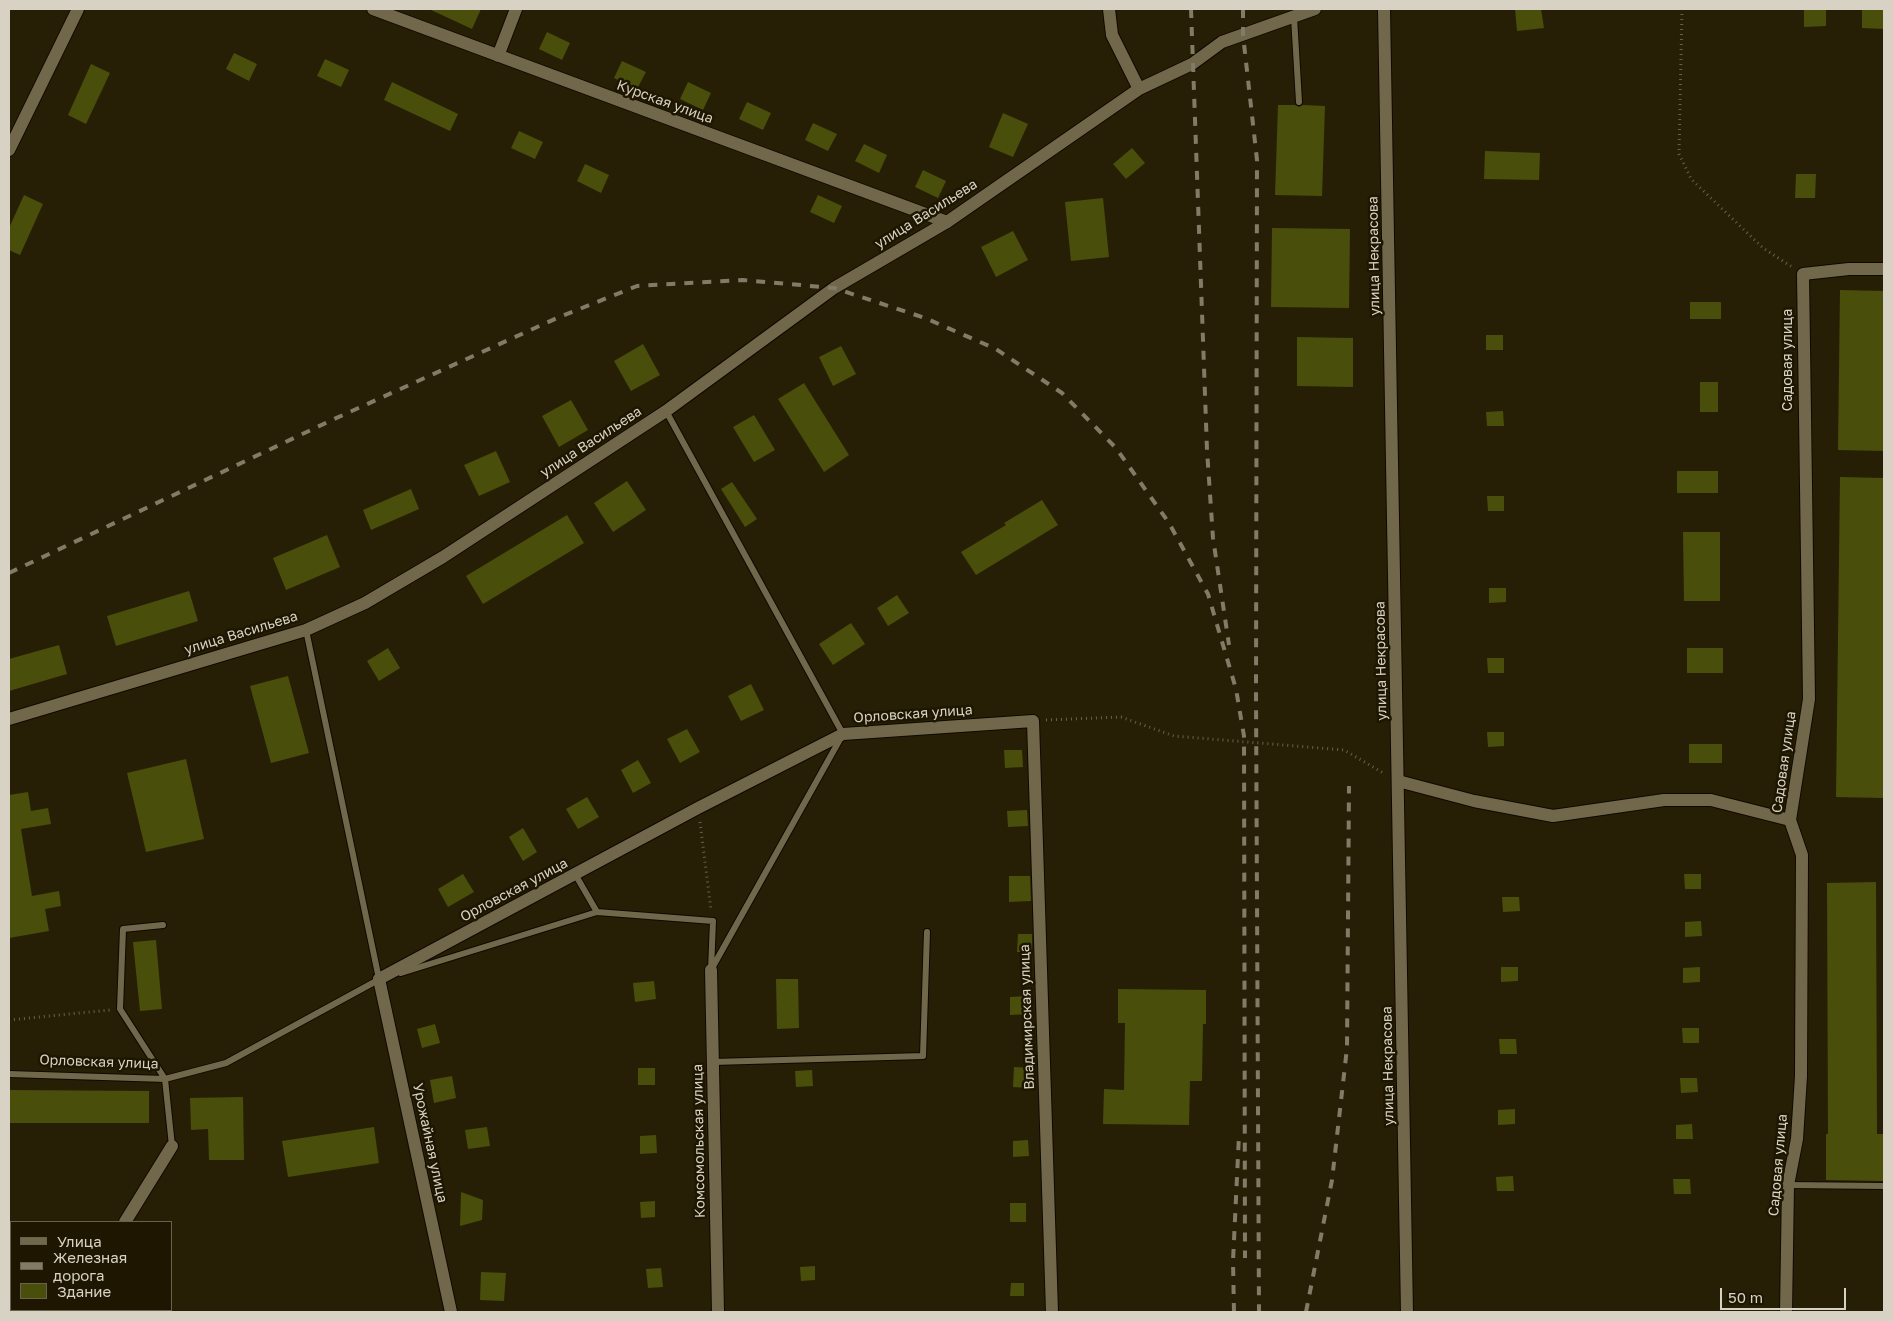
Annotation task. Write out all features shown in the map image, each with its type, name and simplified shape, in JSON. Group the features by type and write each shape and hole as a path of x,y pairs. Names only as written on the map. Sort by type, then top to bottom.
{"street":[{"path":"9,150 78,9"},
{"name":"Курская улица","path":"374,9 947,222"},
{"path":"498,56 516,9"},
{"path":"1109,9 1112,35 1139,89"},
{"name":"улица Васильева","path":"9,720 306,630 365,603 443,557 666,411 834,288 947,222 1139,89 1192,64 1222,42 1315,9"},
{"name":"улица Некрасова","path":"1384,9 1407,1312"},
{"path":"1803,274 1849,269 1884,269"},
{"name":"Садовая улица","path":"1786,1312 1788,1185 1797,1140 1801,1076 1802,855 1790,820 1809,699 1803,274"},
{"name":"Орловская улица","path":"379,980 698,808 843,734 1033,721"},
{"name":"Владимирская улица","path":"1033,721 1052,1312"},
{"path":"1398,781 1474,801 1553,816 1664,800 1711,800 1790,820"},
{"name":"Комсомольская улица","path":"711,970 718,1312"},
{"name":"Урожайная улица","path":"379,980 451,1312"},
{"path":"126,1221 172,1146"}],"lane":[{"path":"1294,17 1299,102"},
{"path":"666,411 843,734 711,970"},
{"path":"306,630 379,980 597,912 712,921 711,970"},
{"path":"575,874 597,912"},
{"path":"162,924 123,929 120,1009 165,1079 172,1146"},
{"path":"712,1062 923,1056 927,932"},
{"name":"Орловская улица","path":"9,1074 165,1079 226,1063 379,980"},
{"path":"1788,1185 1884,1186"}],"path":[{"path":"1682,9 1679,154 1691,179 1763,248 1803,274"},
{"path":"1033,721 1121,717 1174,736 1344,750 1398,781"},
{"path":"698,808 712,921"},
{"path":"9,1020 120,1009"}],"building":[{"path":"429,9 481,9 472,29"},
{"path":"1515,9 1541,9 1544,28 1517,31"},
{"path":"1804,9 1826,9 1826,26 1804,27"},
{"path":"1862,9 1884,9 1884,29 1862,28"},
{"path":"547,32 570,43 562,60 539,49"},
{"path":"234,53 257,64 249,81 226,69"},
{"path":"325,59 349,70 341,87 317,76"},
{"path":"622,61 646,72 637,89 614,78"},
{"path":"91,64 110,73 86,124 68,115"},
{"path":"392,82 458,114 450,131 384,100"},
{"path":"688,82 711,93 703,110 680,99"},
{"path":"747,102 771,113 763,130 739,119"},
{"path":"1278,105 1295,105 1299,107 1303,105 1325,106 1322,196 1275,195"},
{"path":"1003,113 1028,124 1013,157 989,147"},
{"path":"813,123 837,134 828,151 805,140"},
{"path":"519,131 543,142 535,159 511,148"},
{"path":"864,144 887,155 879,173 855,161"},
{"path":"1132,148 1145,163 1126,179 1113,164"},
{"path":"1485,151 1540,153 1539,180 1484,179"},
{"path":"585,164 609,175 601,193 577,181"},
{"path":"923,170 946,181 938,198 915,187"},
{"path":"1796,174 1816,174 1815,198 1795,198"},
{"path":"24,195 43,204 20,255 9,250 9,228"},
{"path":"818,195 842,206 834,223 810,212"},
{"path":"1103,198 1109,257 1071,261 1065,202"},
{"path":"1272,228 1350,229 1349,308 1271,307"},
{"path":"1013,231 1028,260 996,277 981,247"},
{"path":"1840,290 1884,291 1884,451 1838,450"},
{"path":"1690,302 1721,302 1721,319 1690,319"},
{"path":"1486,335 1503,335 1503,350 1486,350"},
{"path":"1297,337 1353,338 1353,387 1297,386"},
{"path":"643,344 660,375 631,391 614,361"},
{"path":"841,346 856,374 833,386 819,357"},
{"path":"1700,382 1718,382 1718,412 1700,412"},
{"path":"804,383 849,455 824,472 778,399"},
{"path":"571,400 588,430 559,447 542,416"},
{"path":"1503,411 1504,426 1487,426 1486,412"},
{"path":"754,415 775,450 754,462 733,427"},
{"path":"496,451 510,482 479,496 464,465"},
{"path":"1677,471 1718,471 1718,493 1677,493"},
{"path":"1840,477 1884,478 1883,798 1836,797"},
{"path":"627,481 646,510 613,532 594,503"},
{"path":"732,482 757,519 745,527 721,489"},
{"path":"411,489 419,509 371,530 363,510"},
{"path":"1487,496 1504,496 1504,511 1488,511"},
{"path":"1042,500 1058,525 976,575 961,552 1006,525 1004,523"},
{"path":"567,515 584,543 483,604 466,576"},
{"path":"1683,532 1720,532 1720,601 1684,601"},
{"path":"327,535 340,567 286,590 273,558"},
{"path":"1489,588 1506,588 1506,602 1489,603"},
{"path":"189,591 198,621 116,646 107,616"},
{"path":"897,595 909,613 888,626 877,608"},
{"path":"851,623 865,644 833,665 819,644"},
{"path":"59,645 67,674 9,691 9,659"},
{"path":"388,648 400,668 379,681 367,661"},
{"path":"1687,648 1723,648 1723,673 1687,673"},
{"path":"1487,658 1504,658 1504,673 1488,673"},
{"path":"288,676 309,753 271,763 250,686"},
{"path":"751,684 764,710 741,721 728,696"},
{"path":"687,729 700,752 680,763 667,739"},
{"path":"1487,732 1504,732 1504,746 1488,747"},
{"path":"1689,744 1722,744 1722,763 1689,763"},
{"path":"1004,750 1022,750 1023,767 1005,768"},
{"path":"186,759 204,839 146,852 127,773"},
{"path":"638,760 651,783 633,793 621,770"},
{"path":"28,792 31,811 48,808 51,824 21,829 32,896 59,891 61,906 45,909 49,931 9,938 9,795"},
{"path":"587,797 599,817 578,829 566,809"},
{"path":"1027,810 1028,826 1008,827 1007,811"},
{"path":"523,828 537,852 523,861 509,837"},
{"path":"463,874 474,892 448,907 438,889"},
{"path":"1684,874 1701,874 1701,889 1685,889"},
{"path":"1009,876 1030,876 1031,901 1009,902"},
{"path":"1876,882 1877,1134 1884,1134 1884,1181 1826,1180 1826,1134 1828,1134 1827,883"},
{"path":"1502,897 1519,897 1520,911 1503,912"},
{"path":"1701,921 1702,936 1685,937 1685,922"},
{"path":"1018,934 1032,934 1032,952 1017,952"},
{"path":"156,940 162,1009 140,1011 133,942"},
{"path":"1501,967 1518,967 1518,981 1501,982"},
{"path":"1700,967 1700,982 1683,983 1683,968"},
{"path":"776,979 798,979 799,1028 777,1029"},
{"path":"654,981 656,999 635,1002 633,983"},
{"path":"1118,989 1206,990 1206,1024 1203,1024 1202,1081 1190,1081 1189,1125 1103,1124 1104,1089 1124,1090 1125,1023 1118,1023"},
{"path":"1029,996 1030,1014 1010,1015 1010,997"},
{"path":"435,1024 440,1043 422,1048 417,1029"},
{"path":"1682,1028 1699,1028 1699,1043 1683,1043"},
{"path":"1499,1039 1516,1039 1517,1054 1500,1054"},
{"path":"1014,1067 1032,1068 1030,1088 1013,1087"},
{"path":"638,1068 655,1068 655,1085 638,1085"},
{"path":"812,1070 813,1086 796,1087 795,1071"},
{"path":"452,1076 456,1098 434,1103 430,1080"},
{"path":"1680,1078 1697,1078 1698,1092 1681,1093"},
{"path":"9,1090 149,1091 149,1123 9,1123"},
{"path":"243,1097 244,1160 209,1160 208,1129 191,1130 190,1098"},
{"path":"1515,1109 1515,1124 1498,1125 1498,1110"},
{"path":"1692,1124 1693,1139 1676,1139 1676,1125"},
{"path":"374,1127 379,1163 288,1177 282,1141"},
{"path":"487,1127 490,1146 468,1149 465,1130"},
{"path":"656,1135 657,1153 640,1154 640,1136"},
{"path":"1028,1140 1029,1156 1013,1157 1013,1141"},
{"path":"1513,1176 1514,1191 1497,1191 1496,1177"},
{"path":"1673,1179 1690,1179 1691,1194 1674,1194"},
{"path":"461,1192 483,1200 482,1220 460,1226"},
{"path":"655,1201 655,1217 641,1218 640,1202"},
{"path":"1010,1203 1026,1203 1026,1222 1010,1222"},
{"path":"815,1266 815,1280 801,1281 800,1267"},
{"path":"661,1268 663,1287 648,1288 646,1269"},
{"path":"481,1272 506,1273 504,1301 480,1300"},
{"path":"1011,1283 1024,1283 1024,1296 1010,1296"}],"railway":[{"path":"1191,9 1207,450 1213,538 1229,645"},
{"path":"1243,9 1243,35 1257,160 1256,693 1259,1312"},
{"path":"9,573 332,420 557,318 637,286 743,280 834,288 925,318 996,349 1062,393 1116,448 1169,523 1208,594 1236,689 1244,736 1245,1258"},
{"path":"1306,1312 1332,1180 1347,1048 1349,786"},
{"path":"1234,1312 1233,1261 1239,1135"}]}
